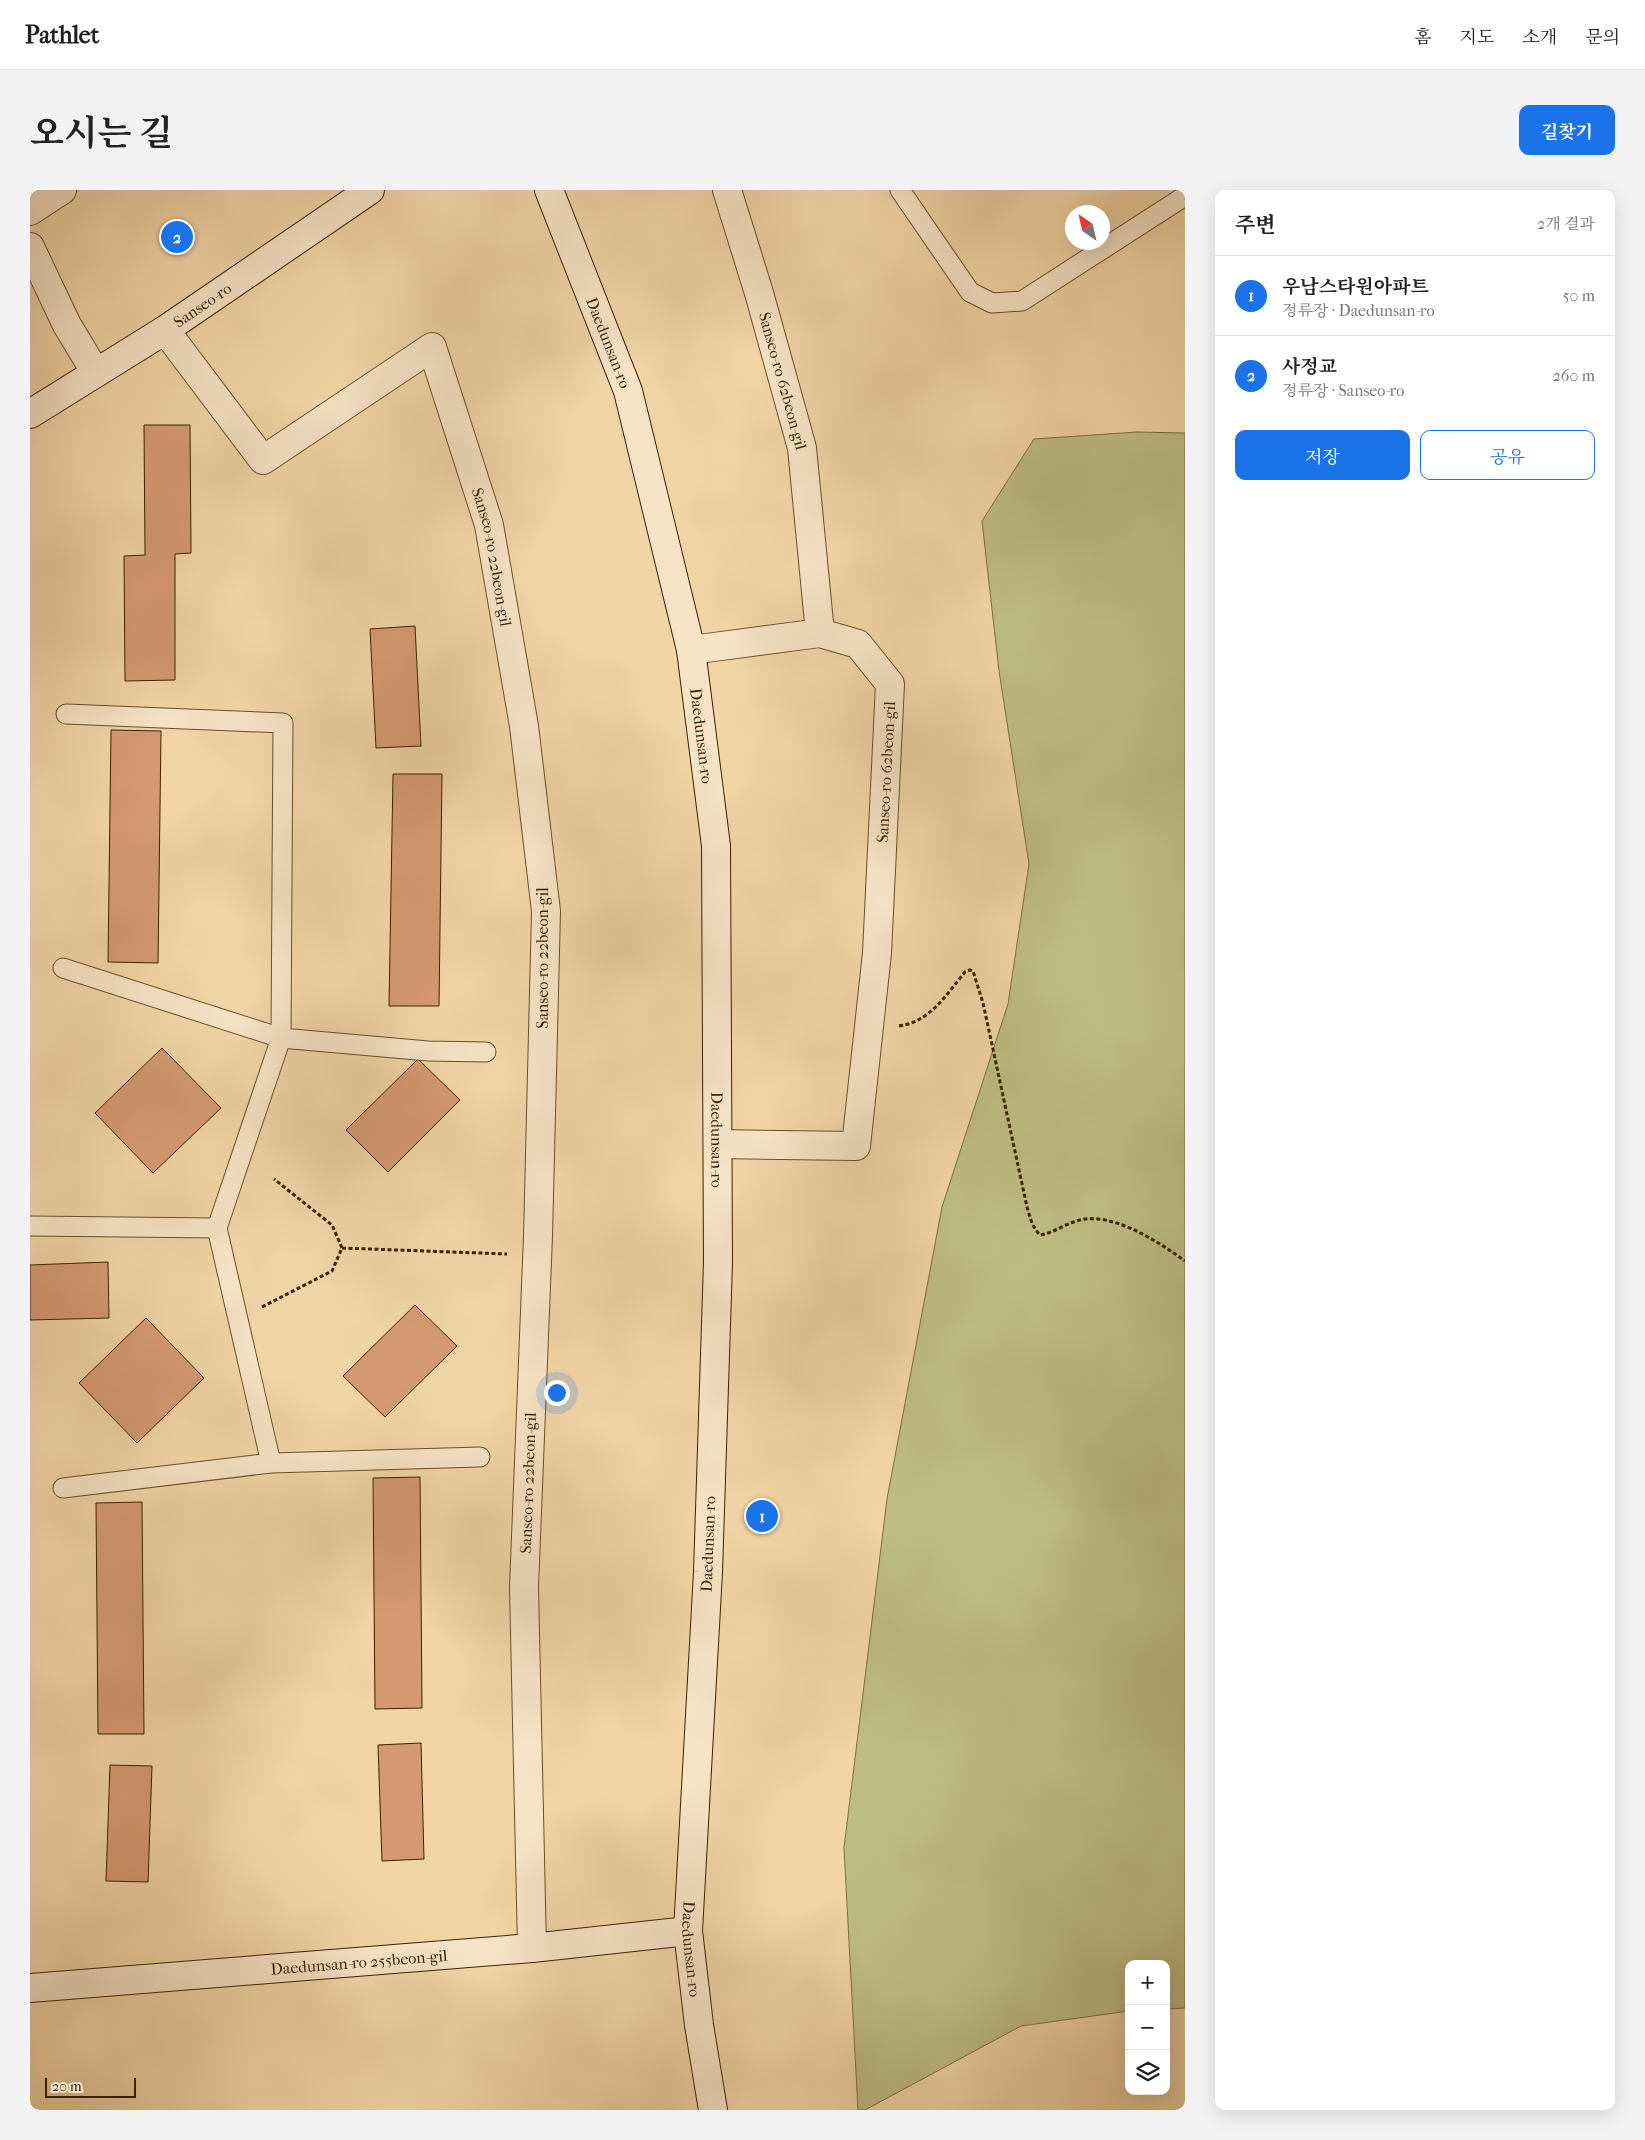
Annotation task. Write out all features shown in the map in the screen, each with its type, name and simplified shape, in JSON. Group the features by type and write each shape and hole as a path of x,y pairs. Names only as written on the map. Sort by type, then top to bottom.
{"street":[{"path":"30,211 62,190"},
{"name":"Sanseo-ro","path":"30,414 164,330 370,190"},
{"name":"Daedunsan-ro","path":"550,190 628,391 691,650 716,846 718,1262 708,1563 688,1932 698,2025 713,2110"},
{"name":"Sanseo-ro 62beon-gil","path":"718,1144 856,1146 877,952 890,684 858,644 820,632 802,448 759,293 727,190"},
{"path":"30,247 67,325 96,373"},
{"name":"Sanseo-ro 22beon-gil","path":"164,330 263,460 432,347 489,525 524,726 546,911 538,1236 524,1587 532,1948"},
{"path":"691,650 820,632"},
{"name":"Daedunsan-ro 255beon-gil","path":"30,1988 532,1948 688,1932"}],"lane":[{"path":"900,190 970,292 992,303 1022,301 1185,196"},
{"path":"66,714 283,723 281,1038 217,1228 271,1463"},
{"path":"63,968 281,1038 428,1051 486,1052"},
{"path":"30,1226 217,1228"},
{"path":"63,1488 271,1463 480,1457"}],"path":[{"path":"868,1028 902,1026 924,1018 965,972 973,971 983,1003 1027,1207 1032,1224 1037,1232 1047,1234 1078,1220 1089,1218 1108,1220 1132,1229 1173,1252 1185,1261"},
{"path":"262,1307 332,1270 342,1248 332,1225 274,1179"},
{"path":"342,1248 508,1254"}],"shaded area":[{"path":"1137,432 1185,433 1185,2008 1170,2009 1170,1960 1125,1960 1125,2012 1021,2026 865,2110 858,2110 844,1848 887,1499 942,1207 1008,1004 1029,864 999,671 982,521 1034,439"}],"building":[{"path":"144,425 190,425 191,553 175,554 175,680 125,681 124,556 145,555"},
{"path":"415,626 421,746 376,748 370,629"},
{"path":"111,730 161,731 158,963 108,962"},
{"path":"393,774 442,774 439,1006 389,1006"},
{"path":"162,1048 221,1108 153,1173 95,1113"},
{"path":"418,1059 460,1100 388,1172 346,1130"},
{"path":"108,1262 109,1318 30,1320 30,1265"},
{"path":"415,1305 457,1346 385,1417 343,1376"},
{"path":"146,1318 204,1378 137,1443 79,1383"},
{"path":"420,1477 422,1708 375,1709 373,1478"},
{"path":"142,1502 144,1734 98,1734 96,1503"},
{"path":"421,1743 424,1859 382,1861 378,1745"},
{"path":"110,1765 152,1766 148,1882 106,1881"}],"place":[{"name":"사정교","path":"177,237"},
{"name":"우남스타원아파트","path":"762,1516"}]}
